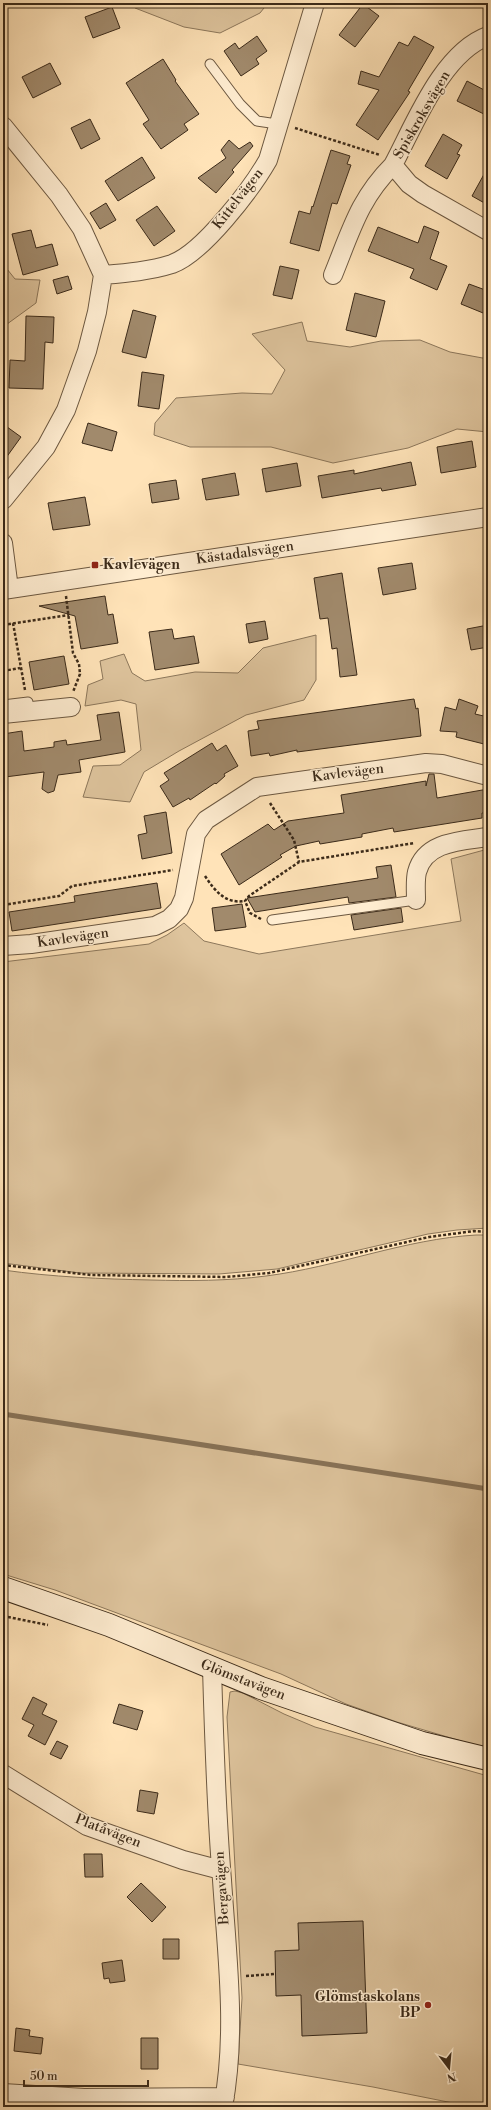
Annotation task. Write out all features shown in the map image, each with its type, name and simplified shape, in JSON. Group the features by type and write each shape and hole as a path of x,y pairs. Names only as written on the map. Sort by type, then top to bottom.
{"main road":[{"name":"Glömstavägen","path":"3,1588 109,1625 261,1688 374,1727 488,1760"}],"street":[{"name":"Kittelvägen","path":"103,275 148,270 174,264 194,250 221,223 257,179 268,160 277,124 315,3"},
{"name":"Spiskroksvägen","path":"333,275 364,199 377,181 393,165 432,92 452,63 476,40 488,36"},
{"path":"3,126 67,206 82,229 103,275 97,312 88,351 66,410 46,447 3,500"},
{"name":"Spiskroksvägen","path":"393,165 409,184 422,194 488,231"},
{"name":"Kästadalsvägen","path":"6,589 488,517"},
{"path":"3,543 6,589"},
{"path":"3,714 69,701"},
{"name":"Kavlevägen","path":"3,946 31,944 155,926 169,919 179,909 190,868 196,834 206,820 257,787 426,763 442,764 488,776"},
{"path":"416,900 417,872 424,858 430,851 446,844 488,837"},
{"name":"Bergavägen","path":"212,1668 221,1870 230,1999 230,2040 224,2102"},
{"name":"Platåvägen","path":"3,1774 87,1826 183,1860 221,1870"},
{"path":"3,2093 84,2098 224,2102"}],"lane":[{"path":"210,64 240,104 257,121 277,124"},
{"path":"3,705 28,702"},
{"path":"272,920 416,900"}],"path":[{"path":"277,124 311,132 378,154 393,165"},
{"path":"66,591 73,653 80,664 80,674 69,701"},
{"path":"3,625 68,615"},
{"path":"13,623 20,668 28,702"},
{"path":"3,671 20,668"},
{"path":"257,787 294,840 299,862"},
{"path":"3,905 59,896 72,886 198,866 215,891 228,900 236,903 245,901 249,896 299,862 416,843 426,846 430,851"},
{"path":"245,901 250,913 254,916 272,920"},
{"path":"3,1265 91,1276 226,1277 269,1273 429,1237 474,1231 488,1232"}],"shaded area":[{"path":"133,3 268,3 260,13 220,33 184,27 135,8"},
{"path":"3,264 15,279 40,280 36,303 3,327"},
{"path":"302,322 307,341 350,347 381,341 420,340 450,352 488,359 488,432 457,429 408,448 333,463 271,447 190,447 154,435 155,423 176,398 242,393 272,394 285,370 252,334"},
{"path":"316,635 316,680 304,700 246,715 179,751 144,772 130,802 83,797 93,766 120,765 141,750 136,704 121,700 85,706 88,685 103,679 100,661 124,654 132,673 145,681 195,672 238,673 263,648"},
{"path":"488,849 488,1228 428,1234 277,1269 219,1274 80,1273 3,1263 3,962 149,944 167,935 184,923 204,941 259,954 461,921 451,859"},
{"path":"476,1235 488,1235 488,1749 397,1722 346,1704 281,1674 55,1590 3,1574 3,1270 58,1276 114,1279 237,1279 292,1272 397,1247"},
{"path":"235,1691 243,1693 284,1714 315,1727 488,1776 488,2107 473,2107 373,2087 238,2064 242,1998 227,1717 230,1692"}],"building":[{"path":"363,4 379,16 355,47 339,35"},
{"path":"112,7 120,28 93,38 85,17"},
{"path":"257,36 267,51 256,59 259,64 241,76 224,51 235,43 239,49"},
{"path":"414,36 434,47 408,91 410,92 378,140 356,125 379,90 358,84 361,71 379,77 399,42 408,46"},
{"path":"163,59 176,80 175,81 199,114 184,124 188,130 161,149 143,124 149,120 126,83"},
{"path":"50,63 61,84 33,98 22,77"},
{"path":"467,81 488,92 488,116 457,101"},
{"path":"90,119 100,139 81,149 71,128"},
{"path":"443,134 462,145 457,154 460,155 447,179 425,166"},
{"path":"229,140 239,149 250,142 253,146 232,170 234,172 216,193 198,178 226,158 221,150"},
{"path":"331,150 350,156 347,164 351,165 337,204 332,203 319,251 290,243 299,211 310,214"},
{"path":"142,157 155,178 118,201 105,181"},
{"path":"488,167 488,205 472,196"},
{"path":"106,203 116,220 100,229 90,213"},
{"path":"157,206 175,231 154,246 136,220"},
{"path":"424,226 439,232 430,259 447,266 437,290 410,278 414,269 368,251 378,227 418,243"},
{"path":"31,230 36,248 52,244 58,265 23,275 12,234"},
{"path":"280,266 299,270 292,299 273,295"},
{"path":"68,276 72,289 57,294 53,280"},
{"path":"469,284 488,291 488,315 461,304"},
{"path":"355,293 385,301 376,337 346,330"},
{"path":"133,310 156,316 146,358 122,352"},
{"path":"26,316 54,317 53,343 45,342 43,389 9,388 10,360 25,361"},
{"path":"142,372 164,375 159,409 138,406"},
{"path":"88,423 117,432 112,451 82,443"},
{"path":"3,424 21,437 3,462"},
{"path":"472,441 476,467 441,473 437,447"},
{"path":"411,462 416,485 382,491 381,488 322,498 318,476 354,470 354,474"},
{"path":"297,463 301,486 266,492 262,469"},
{"path":"235,473 239,495 206,500 202,479"},
{"path":"176,480 179,499 152,503 149,484"},
{"path":"85,497 90,525 53,530 48,503"},
{"path":"412,563 416,589 383,595 378,568"},
{"path":"342,573 357,675 340,677 337,648 332,649 328,618 320,619 314,578"},
{"path":"105,596 108,615 113,614 118,643 81,649 75,616 39,606"},
{"path":"265,621 268,639 249,643 246,624"},
{"path":"488,625 488,647 471,650 467,629"},
{"path":"172,629 174,639 194,636 199,663 155,670 149,632"},
{"path":"64,656 69,684 34,690 29,662"},
{"path":"414,699 416,709 418,708 421,736 297,752 297,750 270,756 269,753 251,756 248,731 259,729 257,721"},
{"path":"459,699 478,706 475,714 488,717 488,745 456,737 457,732 440,731 445,707 456,710"},
{"path":"119,712 125,752 79,760 81,772 58,775 54,791 48,793 42,789 44,772 5,777 3,734 22,731 24,751 54,747 54,742 66,740 67,745 101,740 97,715"},
{"path":"212,743 217,751 226,745 238,766 224,774 225,776 216,784 215,783 190,800 189,798 173,807 160,786 169,780 164,773"},
{"path":"429,774 434,774 437,798 488,789 488,813 482,813 482,818 394,832 393,828 362,834 362,837 320,844 319,841 296,846 280,855 282,857 239,885 221,854 268,824 274,830 288,821 344,813 341,795 426,781 426,786"},
{"path":"166,812 172,853 142,859 138,835 147,833 144,816"},
{"path":"391,865 396,897 349,903 348,897 255,912 247,898 378,878 376,867"},
{"path":"157,883 161,908 12,931 9,912 75,902 74,896"},
{"path":"242,904 246,927 215,931 212,908"},
{"path":"401,908 403,922 354,930 351,915"},
{"path":"33,1697 47,1704 42,1714 57,1721 45,1745 28,1736 34,1725 22,1719"},
{"path":"119,1704 143,1711 137,1730 113,1723"},
{"path":"57,1741 68,1746 61,1759 50,1754"},
{"path":"140,1790 158,1793 154,1814 137,1811"},
{"path":"84,1854 102,1854 103,1877 85,1877"},
{"path":"141,1883 166,1907 152,1922 127,1897"},
{"path":"363,1921 367,2033 302,2036 301,1995 276,1996 275,1951 299,1950 298,1923"},
{"path":"163,1939 179,1939 179,1959 163,1959"},
{"path":"122,1960 125,1981 110,1983 109,1978 104,1979 102,1963"},
{"path":"16,2028 30,2030 29,2036 43,2038 41,2054 14,2051"},
{"path":"141,2038 158,2038 158,2069 141,2069"}],"waterway":[{"path":"3,1414 488,1489"}],"place":[{"name":"Kavlevägen","path":"95,565"},
{"name":"Glömstaskolans BP","path":"428,2005"}]}
